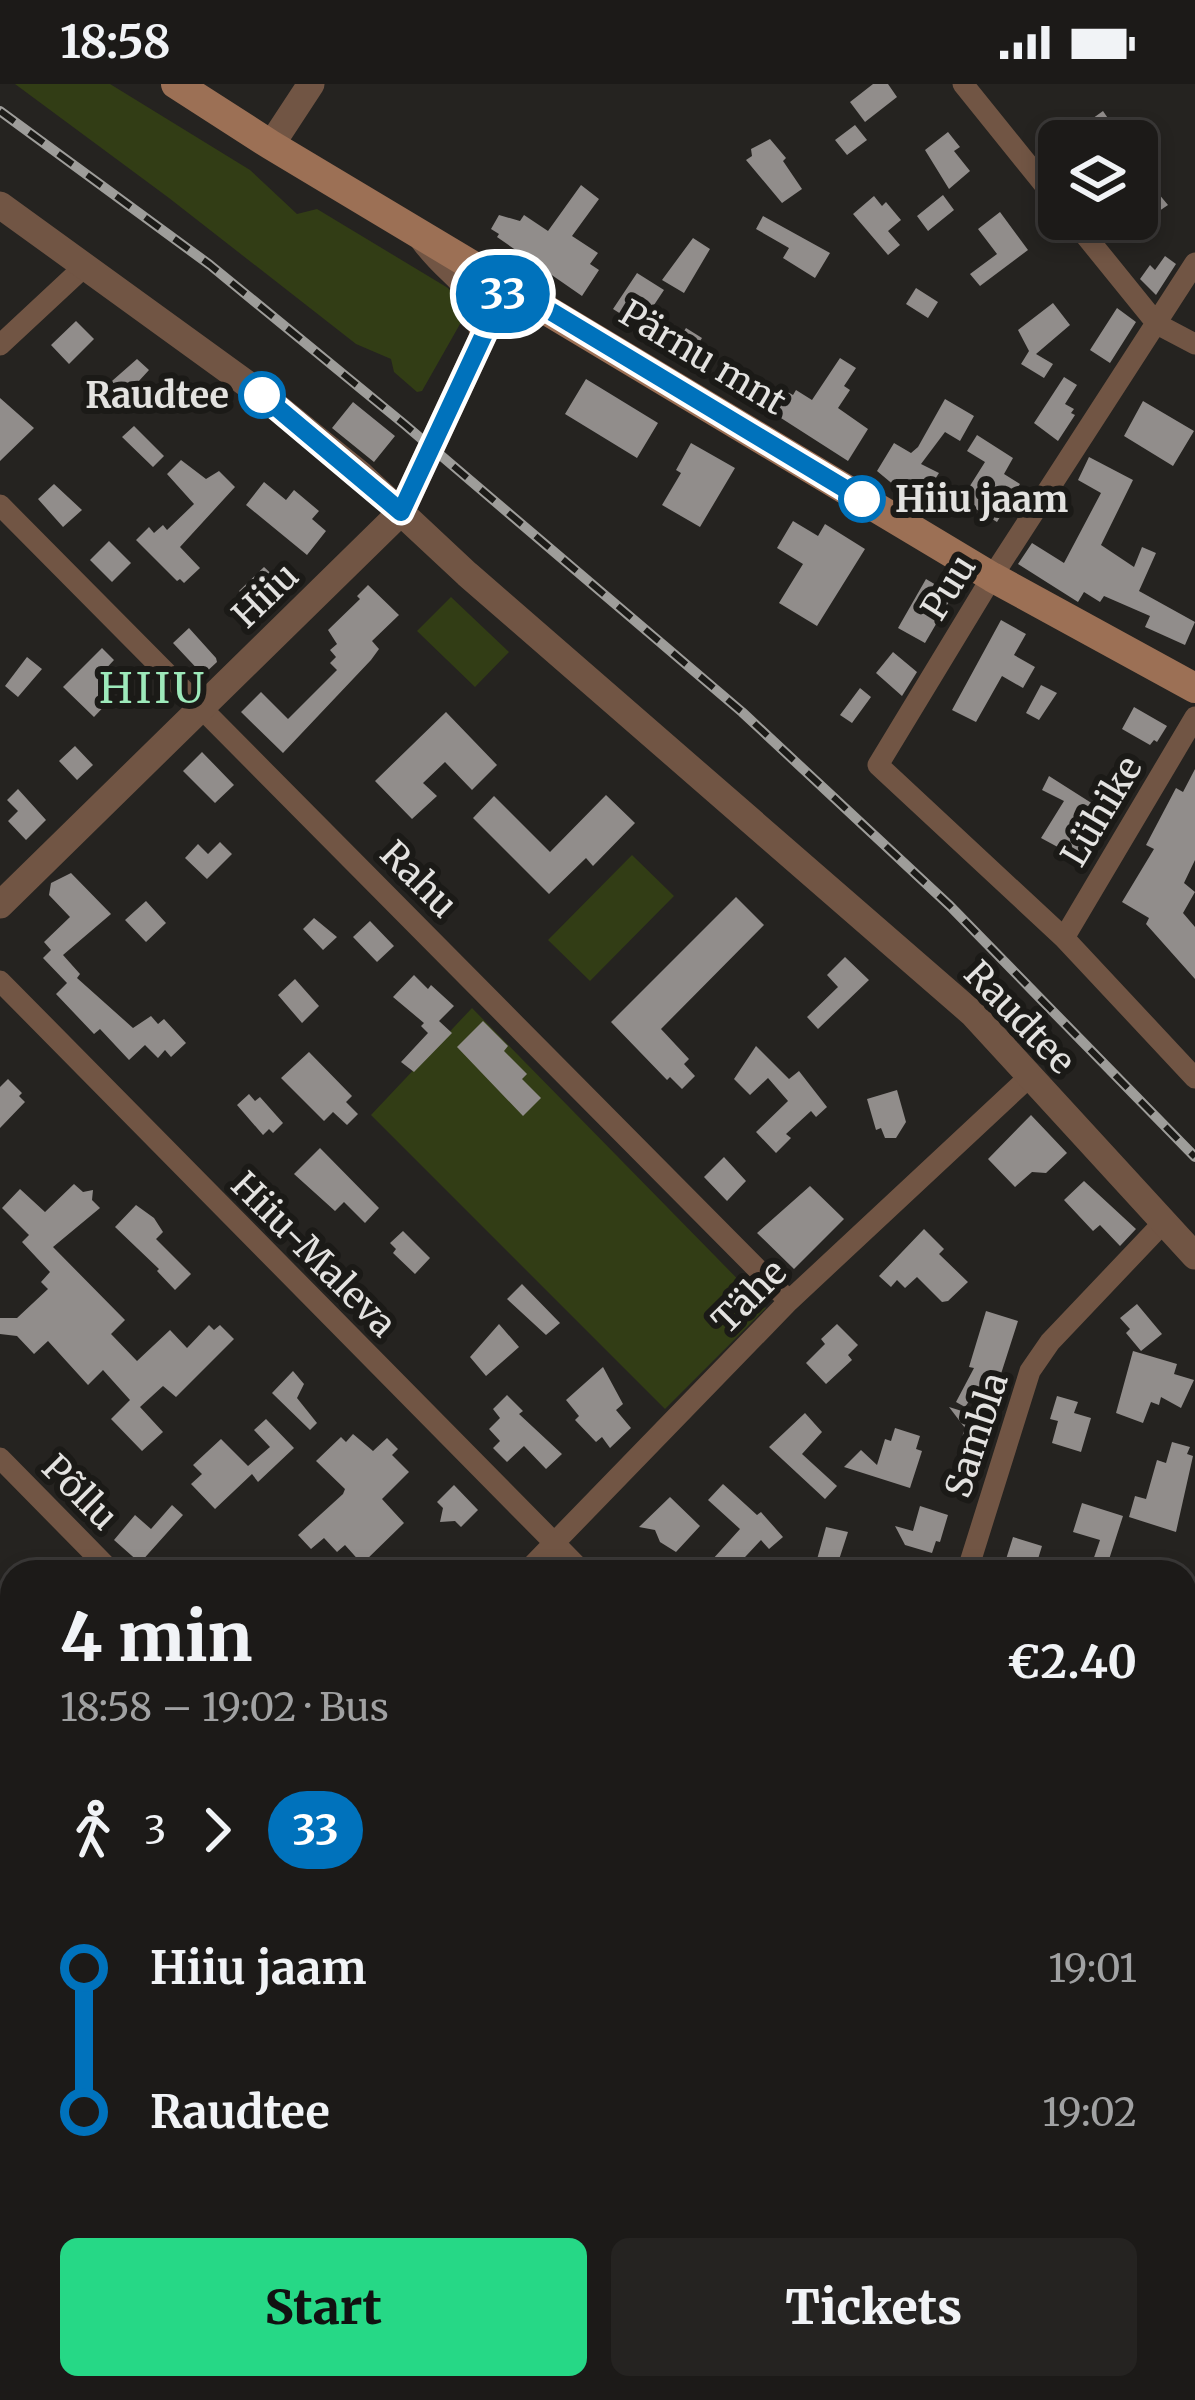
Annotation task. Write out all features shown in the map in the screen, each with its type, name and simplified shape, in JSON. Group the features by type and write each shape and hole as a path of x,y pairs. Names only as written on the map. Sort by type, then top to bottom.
{"main road":[{"name":"Pärnu mnt","path":"176,84 992,577 1195,688"}],"street":[{"path":"271,145 311,84"},
{"path":"963,84 1038,177"},
{"name":"Raudtee","path":"0,205 261,394 973,1014 1195,1256"},
{"path":"417,231 442,265 466,282 476,296 483,336"},
{"path":"1089,240 1156,324 1195,344"},
{"name":"Puu","path":"1064,938 878,765 992,577 1195,263"},
{"path":"0,345 86,266"},
{"name":"Hiiu","path":"0,905 401,512 507,285"},
{"name":"Rahu","path":"0,505 789,1301"},
{"name":"Lühike","path":"1064,938 1195,717"},
{"path":"1064,938 1195,1078"},
{"name":"Hiiu-Maleva","path":"0,981 572,1560"},
{"name":"Tähe","path":"538,1560 789,1301 1028,1078"},
{"name":"Sambla","path":"971,1560 1030,1371 1050,1342 1163,1223"},
{"name":"Põllu","path":"0,1458 100,1560"}],"green space":[{"path":"15,84 110,84 250,170 297,214 317,209 448,288 461,303 464,317 422,391 417,392 394,372 391,359 356,344"},
{"path":"451,597 509,652 475,687 417,631"},
{"path":"632,855 674,896 590,981 548,940"},
{"path":"472,1008 766,1308 665,1409 371,1115"}],"building":[{"path":"873,84 888,84 897,97 865,122 850,102"},
{"path":"855,125 867,140 847,155 835,140"},
{"path":"948,132 960,147 954,151 970,171 949,189 925,150"},
{"path":"770,139 802,189 782,203 746,160 752,156 751,149"},
{"path":"581,185 599,199 572,236 598,253 590,264 599,270 582,296 491,229 499,215 520,221 524,215 548,231"},
{"path":"1158,193 1168,205 1158,212"},
{"path":"943,195 954,210 928,231 917,216"},
{"path":"874,196 901,220 888,231 900,245 888,255 853,214"},
{"path":"1000,212 1028,250 980,286 970,274 997,254 978,229"},
{"path":"763,216 830,253 815,278 783,258 789,248 756,229"},
{"path":"693,238 710,249 684,293 662,280"},
{"path":"1165,256 1176,264 1156,295 1140,279"},
{"path":"637,273 664,290 640,326 613,309"},
{"path":"916,288 938,302 928,318 906,304"},
{"path":"1053,303 1070,325 1036,354 1053,364 1044,378 1021,364 1029,351 1018,330"},
{"path":"1117,308 1136,322 1110,363 1090,350"},
{"path":"76,321 94,339 69,364 51,345"},
{"path":"686,328 702,338 687,362 671,351"},
{"path":"840,358 856,368 838,408 868,429 848,461 770,411 784,390 793,395 796,390 812,400"},
{"path":"137,359 149,370 138,382 144,390 123,411 105,394 112,381"},
{"path":"1064,377 1077,385 1065,404 1075,415 1058,441 1034,423"},
{"path":"586,379 658,423 637,458 565,414"},
{"path":"0,398 34,428 0,461"},
{"path":"945,399 974,416 960,441 945,432 921,464 939,473 922,499 904,488 901,491 877,471 894,443 911,453 918,447"},
{"path":"1143,401 1194,431 1173,466 1124,436"},
{"path":"353,402 395,436 374,462 332,428"},
{"path":"134,426 164,456 153,467 122,437"},
{"path":"977,435 1013,458 1004,474 1020,484 997,522 961,500 985,462 967,451"},
{"path":"691,443 735,468 700,527 662,505 681,473 676,470"},
{"path":"1089,457 1133,480 1101,545 1134,567 1142,547 1156,553 1139,591 1195,622 1185,645 1145,627 1150,616 1104,596 1100,602 1084,592 1078,602 1018,564 1032,543 1064,563 1101,493 1078,480"},
{"path":"181,460 206,479 219,471 235,487 180,547 200,568 184,583 136,540 149,527 154,533 163,525 167,530 194,504 167,474"},
{"path":"264,482 286,500 294,490 319,511 312,519 326,531 307,555 246,505"},
{"path":"54,484 82,510 63,527 38,499"},
{"path":"793,521 818,536 825,524 865,549 817,626 779,603 803,564 777,548"},
{"path":"109,541 131,563 112,582 90,560"},
{"path":"264,567 279,581 254,606 239,591"},
{"path":"926,579 953,595 925,643 898,628"},
{"path":"368,585 399,615 372,641 379,649 371,660 283,753 241,712 261,692 288,719 337,670 330,663 336,657 330,650 337,644 328,630"},
{"path":"1001,620 1026,634 1014,655 1035,667 1023,688 1002,676 976,722 952,710"},
{"path":"189,628 216,658 203,675 173,643"},
{"path":"102,648 114,660 100,675 105,680 100,686 112,698 94,717 63,687"},
{"path":"893,652 917,672 902,696 876,673"},
{"path":"27,657 42,669 18,697 5,686"},
{"path":"1041,685 1057,693 1039,720 1026,713"},
{"path":"860,688 871,697 852,723 840,715"},
{"path":"1134,707 1167,726 1157,742 1150,745 1122,729"},
{"path":"446,712 497,765 472,790 445,762 423,783 437,796 412,819 375,781"},
{"path":"75,746 93,765 77,780 59,761"},
{"path":"202,752 234,785 215,803 183,771"},
{"path":"1195,769 1195,860 1184,883 1195,892 1183,913 1195,927 1195,979 1146,924 1149,918 1122,902 1154,849 1146,845 1176,788 1183,792"},
{"path":"1049,776 1093,804 1078,820 1095,831 1078,858 1041,838 1064,801 1042,790"},
{"path":"18,789 46,820 26,840 8,821 18,811 7,800"},
{"path":"606,795 635,823 593,866 586,858 549,894 473,818 494,796 550,852"},
{"path":"220,842 232,854 207,879 185,858 198,844 208,854"},
{"path":"71,873 111,914 63,955 80,974 77,978 133,1028 151,1016 158,1024 164,1019 186,1043 171,1057 165,1050 158,1058 145,1045 129,1060 100,1029 94,1034 56,994 67,983 43,958 51,950 44,942 70,917 49,895 51,883"},
{"path":"736,897 764,925 661,1029 689,1059 684,1064 695,1076 682,1089 670,1077 667,1080 611,1022"},
{"path":"146,901 166,923 146,942 125,920"},
{"path":"314,918 337,937 323,950 303,929"},
{"path":"370,921 394,946 377,962 353,937"},
{"path":"845,957 869,980 818,1029 807,1017 838,987 827,975"},
{"path":"414,975 454,1006 439,1021 452,1033 414,1072 401,1062 428,1033 421,1026 424,1023 393,997"},
{"path":"295,979 319,1006 302,1023 278,995"},
{"path":"483,1021 508,1046 504,1051 527,1074 522,1079 541,1098 523,1116 457,1047"},
{"path":"756,1046 789,1079 799,1071 827,1107 816,1117 811,1111 786,1134 791,1138 776,1153 756,1132 788,1101 768,1078 750,1095 734,1079"},
{"path":"309,1052 352,1096 346,1102 358,1114 347,1125 333,1112 324,1121 281,1078"},
{"path":"8,1079 25,1102 0,1128 0,1087"},
{"path":"897,1090 906,1122 896,1138 885,1138 881,1128 876,1130 867,1099"},
{"path":"249,1094 255,1101 260,1097 283,1123 273,1133 269,1129 263,1135 237,1105"},
{"path":"1031,1115 1067,1153 1046,1173 1032,1172 1015,1187 988,1159"},
{"path":"320,1148 379,1208 365,1223 344,1202 335,1211 294,1174"},
{"path":"724,1157 746,1181 727,1201 704,1177"},
{"path":"1084,1181 1136,1229 1120,1246 1100,1225 1093,1231 1064,1200"},
{"path":"74,1184 83,1192 93,1190 92,1200 100,1208 53,1247 125,1320 111,1334 137,1361 170,1330 187,1348 209,1325 214,1330 220,1325 234,1339 176,1397 163,1386 140,1407 163,1432 142,1451 111,1419 130,1400 103,1370 88,1385 48,1341 34,1354 17,1336 0,1334 0,1318 17,1318 48,1289 41,1282 50,1272 22,1242 29,1235 2,1208 20,1189 45,1212"},
{"path":"810,1186 844,1219 794,1269 757,1233"},
{"path":"136,1205 154,1218 163,1232 156,1239 191,1274 175,1290 115,1227"},
{"path":"924,1229 944,1249 939,1254 968,1282 948,1301 942,1302 917,1277 905,1288 897,1280 891,1287 879,1276"},
{"path":"403,1231 430,1258 415,1274 393,1253 396,1249 390,1243"},
{"path":"522,1284 560,1323 546,1335 507,1299"},
{"path":"1137,1304 1162,1334 1141,1351 1120,1318"},
{"path":"986,1311 1018,1321 1000,1377 989,1373 965,1407 956,1402 974,1368 969,1367"},
{"path":"499,1324 519,1347 486,1376 470,1357"},
{"path":"837,1324 858,1345 848,1355 852,1360 826,1384 806,1363"},
{"path":"1133,1351 1177,1364 1174,1374 1194,1380 1181,1408 1161,1397 1159,1405 1151,1402 1143,1423 1116,1413"},
{"path":"603,1367 623,1404 616,1410 631,1428 610,1448 602,1437 596,1442 575,1420 579,1416 566,1400"},
{"path":"293,1371 304,1384 297,1398 317,1423 310,1430 272,1393"},
{"path":"507,1395 523,1411 519,1414 562,1454 546,1469 524,1446 507,1462 493,1448 500,1441 489,1429 500,1418 493,1409"},
{"path":"1057,1396 1078,1402 1074,1413 1091,1418 1081,1452 1052,1443 1058,1421 1050,1419"},
{"path":"949,1407 994,1421 985,1451 960,1443 965,1428"},
{"path":"805,1413 822,1432 802,1454 837,1486 825,1499 769,1447"},
{"path":"266,1419 294,1448 258,1482 252,1474 215,1509 191,1484 202,1474 193,1465 221,1439 248,1466 270,1447 254,1430"},
{"path":"895,1428 920,1436 916,1449 922,1451 910,1488 844,1467 861,1450 877,1465 885,1439 891,1441"},
{"path":"353,1434 373,1451 387,1438 398,1449 392,1455 409,1472 382,1499 404,1523 366,1560 358,1560 345,1545 337,1552 324,1538 311,1549 298,1535 343,1494 345,1489 316,1461 341,1437 346,1442"},
{"path":"1172,1442 1190,1447 1187,1454 1193,1456 1176,1532 1129,1517 1135,1496 1146,1499 1157,1460 1166,1463"},
{"path":"723,1484 757,1515 761,1512 783,1537 769,1549 761,1540 742,1560 712,1560 740,1529 708,1500"},
{"path":"454,1485 478,1510 461,1527 455,1521 440,1522 443,1508 437,1502"},
{"path":"670,1497 700,1526 676,1552 660,1542 655,1530 639,1527"},
{"path":"1082,1503 1123,1516 1109,1560 1093,1560 1100,1540 1073,1532"},
{"path":"172,1505 183,1515 143,1560 114,1540 135,1515 151,1529"},
{"path":"920,1506 948,1515 932,1553 905,1545 895,1526 913,1531"},
{"path":"826,1527 848,1532 839,1560 817,1560"},
{"path":"1013,1537 1042,1546 1038,1560 1006,1560"}],"railway":[{"path":"0,111 210,265 742,712 950,906 1195,1157"}],"bus line":[{"name":"33","path":"262,395 401,512 507,285 862,499"}],"place":[{"name":"Raudtee","path":"262,395"},
{"name":"Hiiu jaam","path":"862,499"}],"district":[{"name":"HIIU","path":"153,688"}]}
